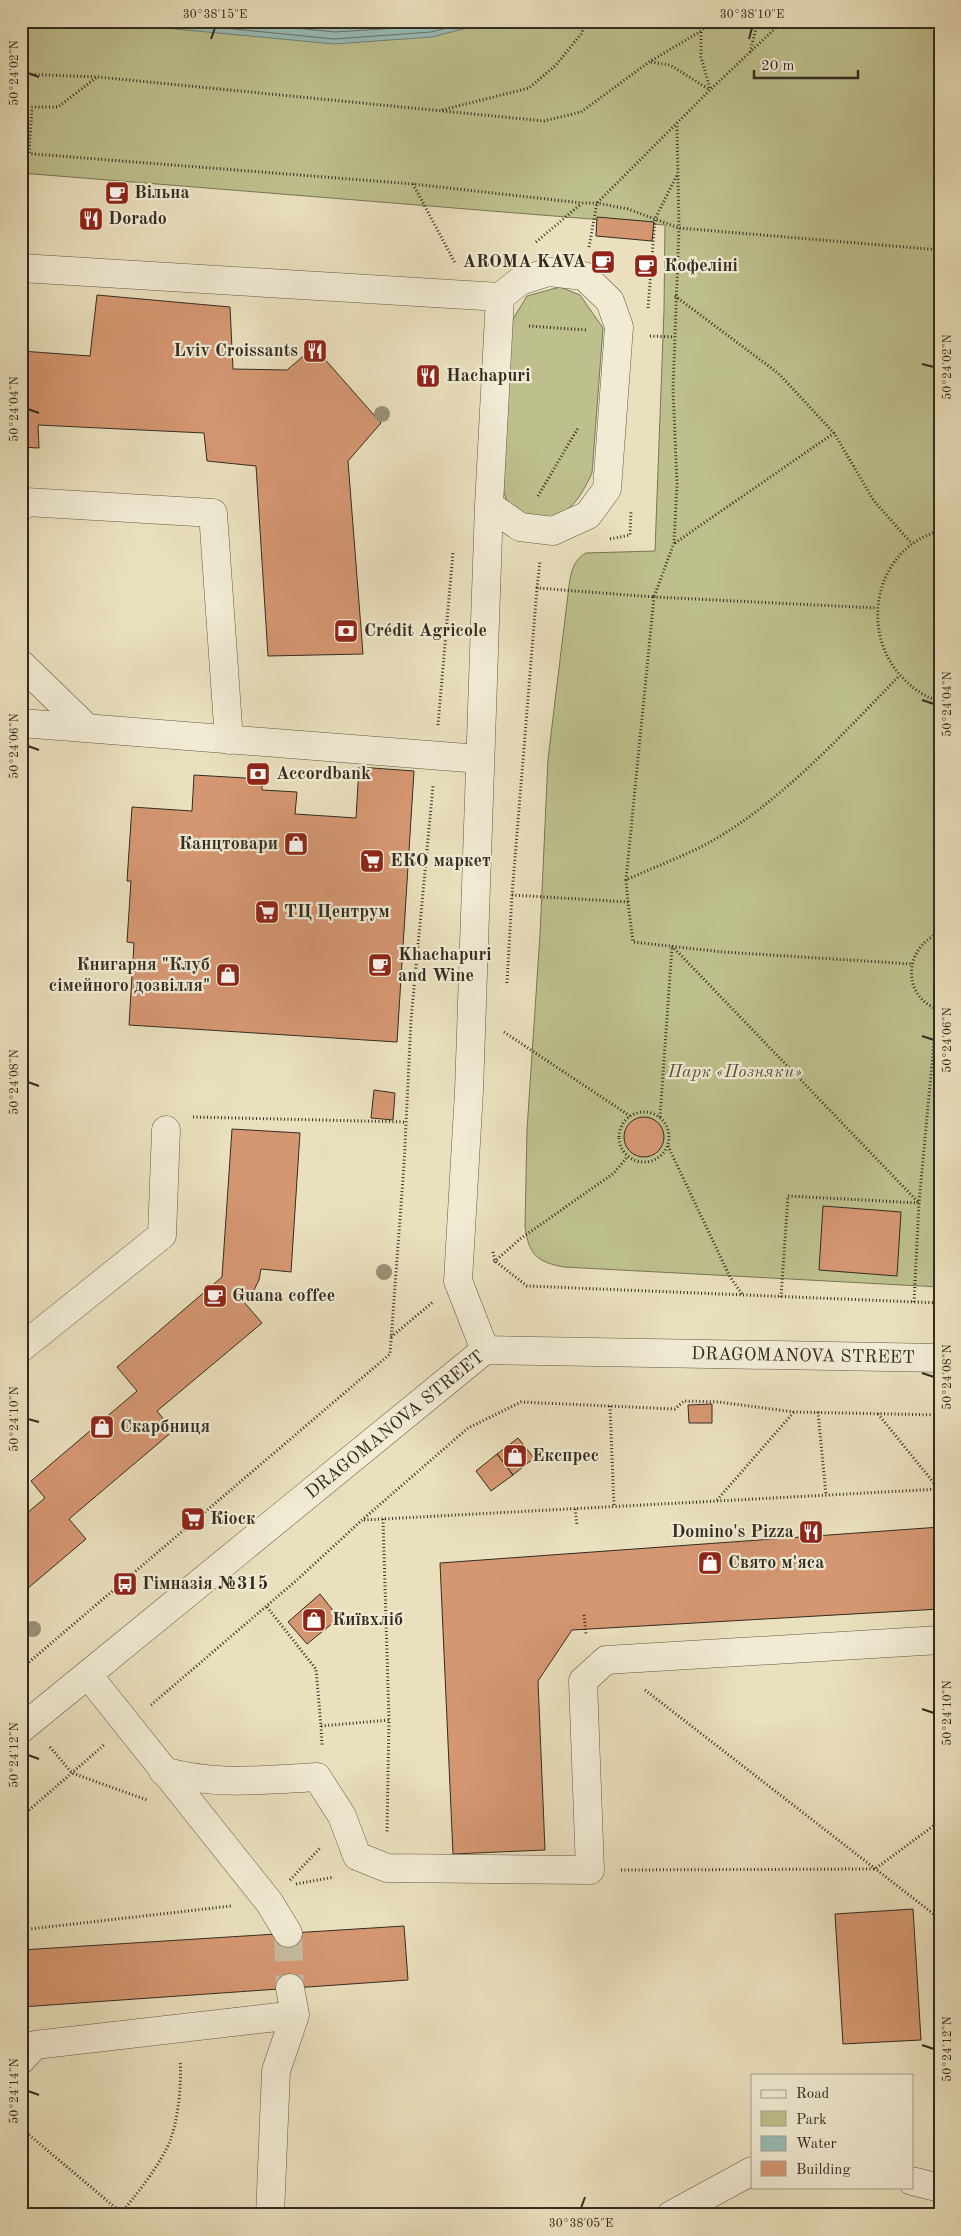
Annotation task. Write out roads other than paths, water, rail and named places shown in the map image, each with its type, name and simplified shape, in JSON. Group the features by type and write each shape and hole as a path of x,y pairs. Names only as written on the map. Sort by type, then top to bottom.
{"street":[{"path":"21,268 500,297 520,281 549,272 584,276 610,301 619,327 607,489 588,515 553,531 520,527 489,506"},
{"path":"485,1350 458,1282 469,1091 489,506 500,297"},
{"path":"21,507 26,502 213,513 229,740"},
{"path":"21,664 87,728"},
{"path":"21,724 480,759"},
{"path":"21,1348 162,1235 166,1130"},
{"name":"DRAGOMANOVA STREET","path":"21,1729 485,1350 940,1358"},
{"path":"163,1771 185,1777 226,1782 317,1777 342,1816 357,1856 387,1868 590,1870 584,1680 606,1660 940,1640"},
{"path":"88,1675 163,1771 277,1894 288,1933"},
{"path":"270,2215 276,2071 295,2016 290,1988"},
{"path":"21,2060 35,2045 295,2016"},
{"path":"672,2215 751,2172"},
{"path":"914,2182 940,2188"}],"water":[{"path":"91,21 494,21 432,37 334,44"}],"tunnel":[{"path":"288,1933 290,1988"}],"place":[{"name":"Вільна","path":"117,193"},
{"name":"Dorado","path":"91,219"},
{"name":"AROMA KAVA","path":"603,262"},
{"name":"Кофеліні","path":"646,266"},
{"name":"Lviv Croissants","path":"315,351"},
{"name":"Hachapuri","path":"428,376"},
{"name":"Crédit Agricole","path":"346,631"},
{"name":"Accordbank","path":"258,774"},
{"name":"Канцтовари","path":"296,844"},
{"name":"ЕКО маркет","path":"372,861"},
{"name":"ТЦ Центрум","path":"267,912"},
{"name":"Khachapuri and Wine","path":"380,965"},
{"name":"Книгарня \"Клуб сімейного дозвілля\"","path":"228,975"},
{"name":"Guana coffee","path":"215,1296"},
{"name":"Скарбниця","path":"102,1427"},
{"name":"Експрес","path":"515,1456"},
{"name":"Кіоск","path":"193,1519"},
{"name":"Domino's Pizza","path":"811,1532"},
{"name":"Свято м'яса","path":"710,1563"},
{"name":"Гімназія №315","path":"125,1584"},
{"name":"Київхліб","path":"314,1620"}],"park label":[{"name":"Парк «Позняки»","path":"735,1072"}]}
